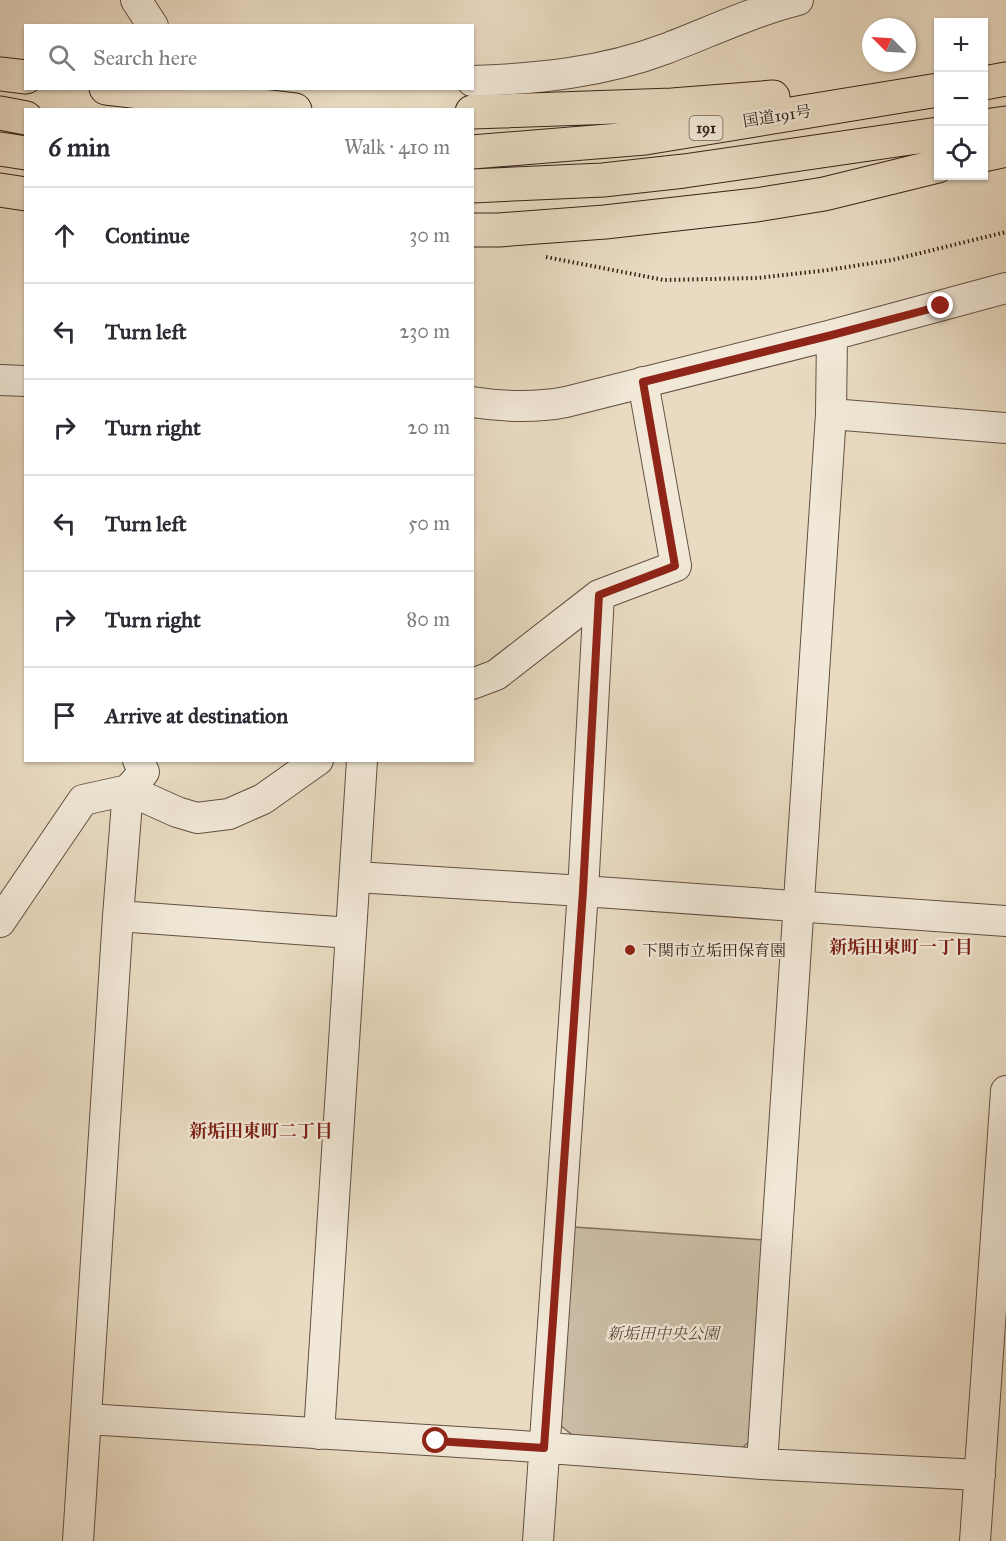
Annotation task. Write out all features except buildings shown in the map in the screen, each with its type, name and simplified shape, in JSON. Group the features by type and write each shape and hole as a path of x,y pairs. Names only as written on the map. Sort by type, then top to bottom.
{"highway":[{"path":"0,74 24,77"},
{"path":"988,80 1006,78"},
{"path":"474,112 672,105 934,83"},
{"path":"136,90 230,96 286,108"},
{"name":"国道191号","path":"474,152 645,138 934,91"},
{"path":"988,125 1006,123"},
{"path":"474,186 603,180 684,171 934,135"},
{"path":"988,154 1006,150"},
{"path":"474,230 605,222 745,207 824,194 934,167"},
{"path":"0,190 24,194"}],"street":[{"path":"136,0 152,24"},
{"path":"474,81 549,76 618,64 664,49 762,9 798,0"},
{"path":"474,402 506,406 543,406 832,335 1006,288"},
{"path":"762,1464 831,414 832,335"},
{"path":"0,380 24,381"},
{"path":"474,683 496,675 599,595 675,566 643,382"},
{"path":"831,414 1006,428"},
{"path":"538,1541 583,891 599,595"},
{"path":"0,922 83,800 128,790 144,772 139,762"},
{"path":"128,790 177,812 197,818 229,814 263,799 315,762"},
{"path":"319,1434 362,762"},
{"path":"78,1541 128,790"},
{"path":"356,877 1006,921"},
{"path":"118,916 351,933"},
{"path":"975,1541 1006,1091"},
{"path":"87,1419 762,1464 980,1475"}],"path":[{"path":"539,256 664,280 757,278 892,260 1006,232"}],"green space":[{"name":"新垢田中央公園","path":"574,1227 764,1240 751,1440 741,1449 575,1437 561,1426"}],"place":[{"name":"下関市立垢田保育園","path":"630,950"}],"district":[{"name":"新垢田東町一丁目","path":"901,947"},
{"name":"新垢田東町二丁目","path":"261,1131"}],"route":[{"path":"436,1441 544,1448 583,891 599,595 675,566 643,382 941,306"}]}
